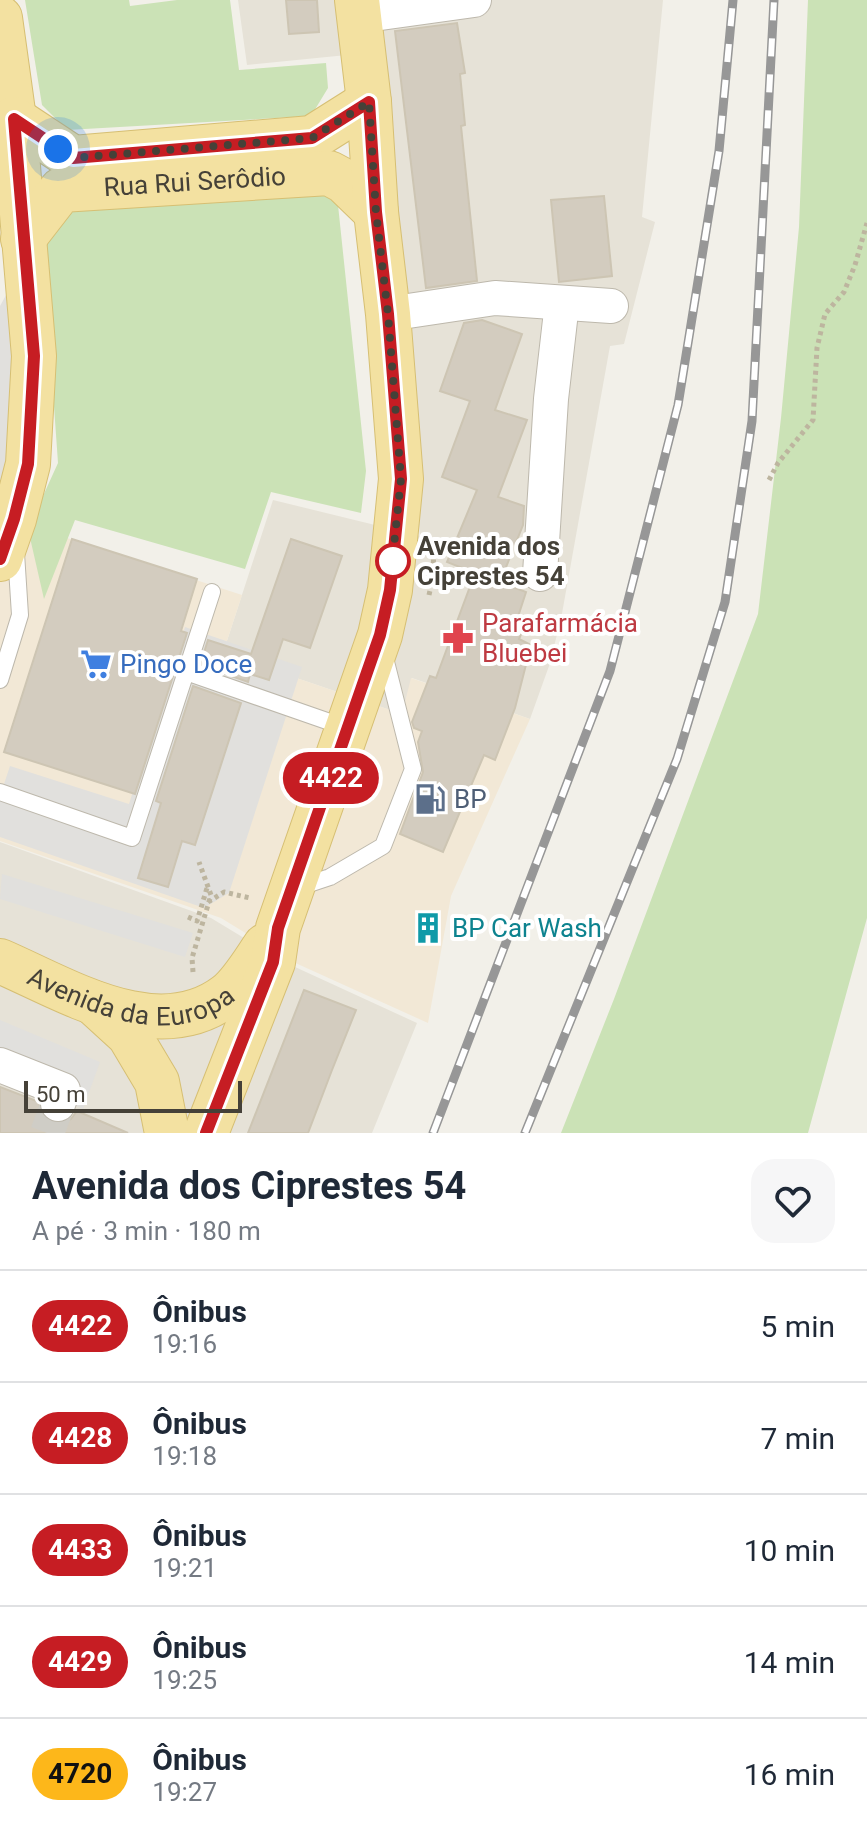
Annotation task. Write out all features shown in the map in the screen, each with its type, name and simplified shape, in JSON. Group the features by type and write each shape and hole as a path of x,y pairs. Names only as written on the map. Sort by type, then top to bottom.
{"main road":[{"path":"206,1133 273,962 273,905 348,729 380,635 390,590 401,479 369,102 358,8"},
{"path":"0,18 14,119 34,356 28,464 7,539"},
{"name":"Rua Rui Serôdio","path":"14,119 73,158 312,138 369,102"},
{"name":"Rua Rui Serôdio","path":"23,239 61,190 329,173 344,181 376,212"},
{"name":"Avenida da Europa","path":"0,961 126,1013 165,1017 192,1014 228,995 273,905"},
{"path":"92,1001 129,1035 157,1082 167,1133"}],"street":[{"path":"358,8 474,0"},
{"path":"388,314 495,298 611,306"},
{"path":"540,574 551,399 562,303"},
{"path":"0,1065 60,1097"}],"lane":[{"path":"0,680 20,615 7,539"},
{"path":"0,792 132,838 212,592"},
{"path":"273,905 383,846 413,769 380,635"},
{"path":"186,672 348,729"}],"path":[{"path":"769,480 778,463 813,420 817,348 825,314 844,292 867,223"},
{"path":"194,981 192,958 211,895 199,862"},
{"path":"188,917 197,921 208,886"},
{"path":"208,902 224,892 273,905"}],"shaded area":[{"path":"238,0 663,0 642,217 655,222 624,344 610,346 561,619 549,666 530,719 412,678 402,714 223,653 273,500 420,536 377,52 247,65"},
{"path":"10,288 14,324 7,463 0,490 0,306"},
{"path":"64,537 242,595 223,653 402,714 411,678 530,719 451,896 428,1023 291,961 221,918 0,841 0,559 6,543"},
{"path":"185,627 302,667 229,893 204,908 0,837 0,796 10,766 129,804"},
{"path":"0,842 211,918 282,961 417,1023 372,1133 0,1133"},
{"path":"2,874 193,933 185,957 0,899"},
{"path":"0,1020 100,1062 83,1109 0,1076"}],"green space":[{"path":"25,0 129,0 130,6 177,0 230,0 239,70 326,63 328,88 311,116 67,130 42,105"},
{"path":"808,0 867,0 867,918 808,1133 561,1133 758,614 799,227"},
{"path":"310,184 338,205 366,471 361,513 271,492 245,569 75,520 44,599 28,529 58,463 46,293 46,228 73,202"}],"building":[{"path":"286,0 317,0 319,32 289,34"},
{"path":"457,23 465,73 460,74 465,125 461,126 477,281 426,288 395,31"},
{"path":"604,196 612,276 559,282 551,200"},
{"path":"482,320 522,334 495,410 527,420 498,497 524,506 523,525 500,582 526,592 514,629 522,632 519,639 531,645 515,708 495,760 484,755 443,852 400,834 423,772 418,742 422,731 414,728 412,722 430,676 436,678 475,573 447,562 477,490 442,477 470,401 440,391 464,323"},
{"name":"Pingo Doce","path":"72,539 197,579 181,631 187,633 135,794 4,752"},
{"path":"291,539 342,556 310,648 283,639 269,680 250,674 248,682 200,665 208,640 251,654"},
{"path":"193,686 241,703 195,845 182,841 168,887 138,878 161,803 156,801"},
{"path":"304,990 356,1010 308,1133 248,1133"},
{"path":"0,1087 39,1102 42,1116 51,1122 62,1123 71,1119 77,1111 128,1133 0,1133"}],"tunnel":[{"path":"47,1133 58,1104"}],"railway":[{"path":"433,1133 610,671 678,405 719,151 733,0"},
{"path":"525,1133 677,759 725,602 752,421 774,0"}],"bus line":[{"name":"4422","path":"0,559 28,464 34,356 14,119 73,158 312,138 369,102 401,479 390,590 380,635 278,928 273,962 206,1133"}],"place":[{"name":"Avenida dos Ciprestes 54","path":"393,561"},
{"name":"Parafarmácia Bluebei","path":"458,638"},
{"name":"Pingo Doce","path":"96,664"},
{"name":"BP","path":"430,799"},
{"name":"BP Car Wash","path":"428,928"}],"route":[{"path":"58,149 73,158 312,138 369,102 401,479 392,564 393,561"}]}
